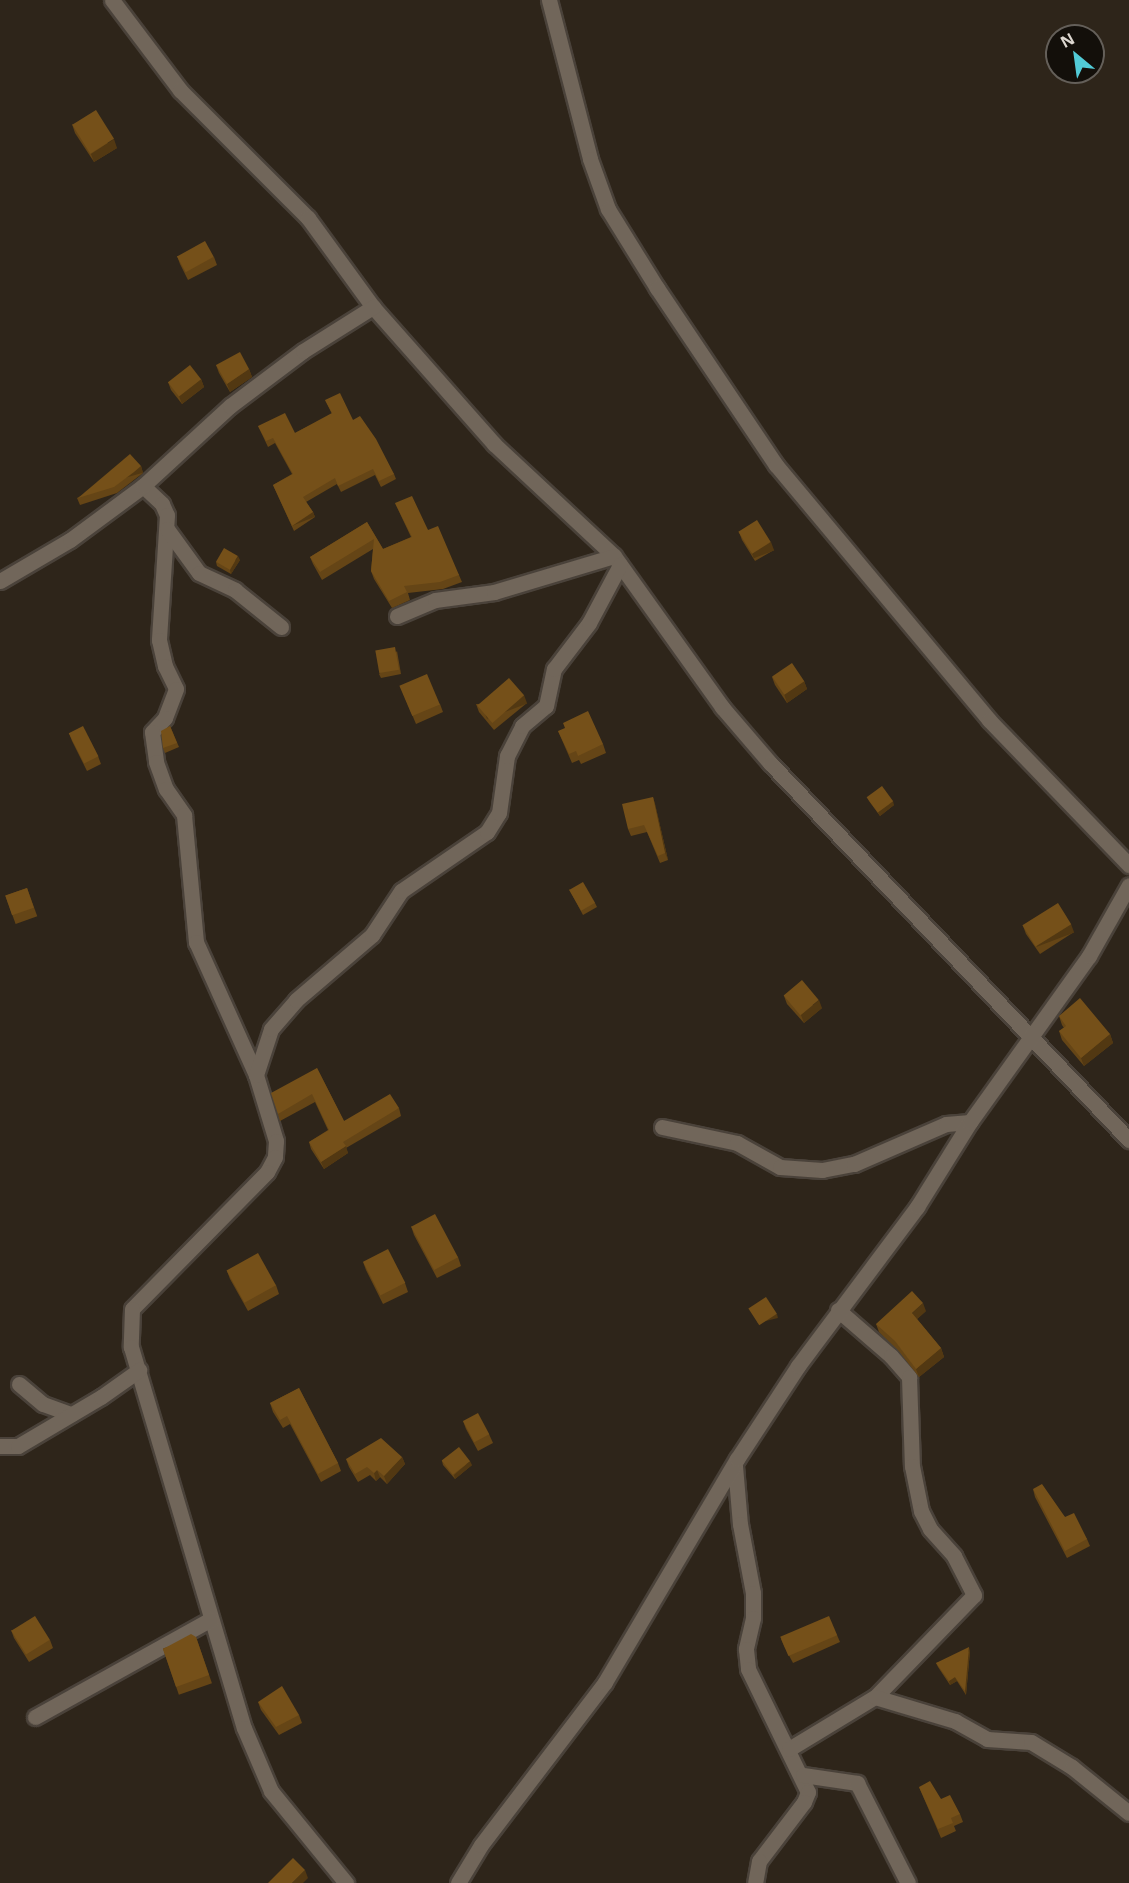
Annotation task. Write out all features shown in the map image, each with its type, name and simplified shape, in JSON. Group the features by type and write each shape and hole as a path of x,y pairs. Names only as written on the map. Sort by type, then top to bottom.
{"street":[{"path":"112,0 180,90 308,218 373,307 494,444 617,560 722,707 770,764 1031,1040 1129,1140"},
{"path":"549,0 590,159 608,209 776,465 981,711 1129,865"},
{"path":"0,581 70,540 143,486 230,406 303,351 373,307"},
{"path":"143,486 162,504 168,529 159,640 165,666 176,689 165,718 152,732 154,750 166,789 184,815 196,942 256,1075 276,1141 275,1157 254,1187 132,1309 131,1347 244,1728 271,1791 346,1883"},
{"path":"168,529 199,573 235,590 281,627"},
{"path":"397,616 435,600 494,592 617,560"},
{"path":"256,1075 272,1029 296,1000 372,935 401,891 487,832 499,813 507,756 522,726 546,706 554,669 589,623 617,560"},
{"path":"458,1883 480,1845 605,1682 735,1466 838,1310 917,1207 970,1122 1031,1040 1111,921 1129,885"},
{"path":"662,1128 737,1143 780,1167 822,1170 854,1164 946,1124 970,1122"},
{"path":"789,1749 875,1697 974,1595 954,1556 921,1511 912,1466 909,1377 891,1356 838,1310"},
{"path":"0,1446 18,1446 139,1370"},
{"path":"19,1384 43,1404 71,1414"},
{"path":"735,1466 740,1524 753,1593 753,1618 746,1649 748,1669 803,1775 808,1792 804,1802 759,1861 755,1883"},
{"path":"34,1717 211,1619"},
{"path":"875,1697 955,1721 987,1739 1031,1742 1096,1784 1129,1813"},
{"path":"803,1775 857,1783 908,1883"}],"building":[{"path":"96,110 114,139 90,154 72,125"},
{"path":"205,241 214,257 186,272 177,257"},
{"path":"240,352 249,369 227,384 216,365"},
{"path":"190,365 201,379 179,396 168,382"},
{"path":"340,393 353,420 360,416 376,439 394,474 379,481 373,469 338,486 335,478 303,497 313,512 292,526 273,485 293,474 273,438 266,441 258,426 285,413 295,433 332,413 325,400"},
{"path":"130,454 141,466 134,472 114,487 78,498"},
{"path":"412,496 428,530 438,526 459,575 440,582 404,586 407,592 389,601 371,571 374,539 320,572 310,557 367,522 383,549 412,537 395,503"},
{"path":"757,520 771,542 752,554 738,532"},
{"path":"224,548 238,556 230,570 216,562"},
{"path":"395,647 399,670 379,673 375,650"},
{"path":"792,663 804,681 784,695 772,676"},
{"path":"427,674 440,704 412,716 399,686"},
{"path":"509,678 524,695 492,723 477,706"},
{"path":"588,711 603,744 578,756 576,751 569,754 558,731 565,728 563,723"},
{"path":"83,726 98,756 84,764 69,733"},
{"path":"170,726 177,743 163,748 161,731"},
{"path":"882,786 893,801 878,813 867,797"},
{"path":"653,797 665,853 658,856 644,825 628,829 622,804"},
{"path":"583,882 595,903 581,911 569,890"},
{"path":"27,888 34,908 12,915 5,895"},
{"path":"1058,903 1071,924 1036,946 1022,925"},
{"path":"802,980 819,1000 800,1015 784,995"},
{"path":"1080,998 1110,1034 1081,1058 1059,1031 1066,1026 1059,1016"},
{"path":"317,1068 344,1121 390,1094 399,1108 343,1142 346,1146 321,1162 309,1142 329,1130 312,1094 278,1114 271,1093"},
{"path":"435,1214 458,1257 434,1270 411,1227"},
{"path":"388,1249 405,1283 380,1296 363,1262"},
{"path":"258,1253 276,1285 244,1303 227,1270"},
{"path":"912,1291 923,1303 912,1313 941,1348 916,1369 895,1341 876,1324"},
{"path":"766,1297 777,1314 759,1325 748,1308"},
{"path":"299,1388 338,1463 318,1474 287,1416 280,1420 270,1403"},
{"path":"478,1413 489,1434 474,1442 463,1421"},
{"path":"381,1438 402,1457 384,1476 377,1470 374,1473 367,1467 355,1474 346,1459"},
{"path":"459,1447 470,1461 453,1475 442,1461"},
{"path":"1042,1484 1065,1517 1074,1513 1087,1539 1065,1551 1033,1489"},
{"path":"35,1616 50,1640 26,1655 11,1631"},
{"path":"829,1616 837,1635 788,1656 780,1637"},
{"path":"191,1634 196,1637 209,1675 176,1687 163,1649"},
{"path":"969,1647 965,1691 955,1677 949,1681 936,1663"},
{"path":"282,1686 299,1715 276,1727 258,1702"},
{"path":"930,1781 941,1799 950,1795 960,1814 951,1818 953,1823 938,1829 919,1787"},
{"path":"293,1858 305,1870 292,1883 268,1883"}]}
